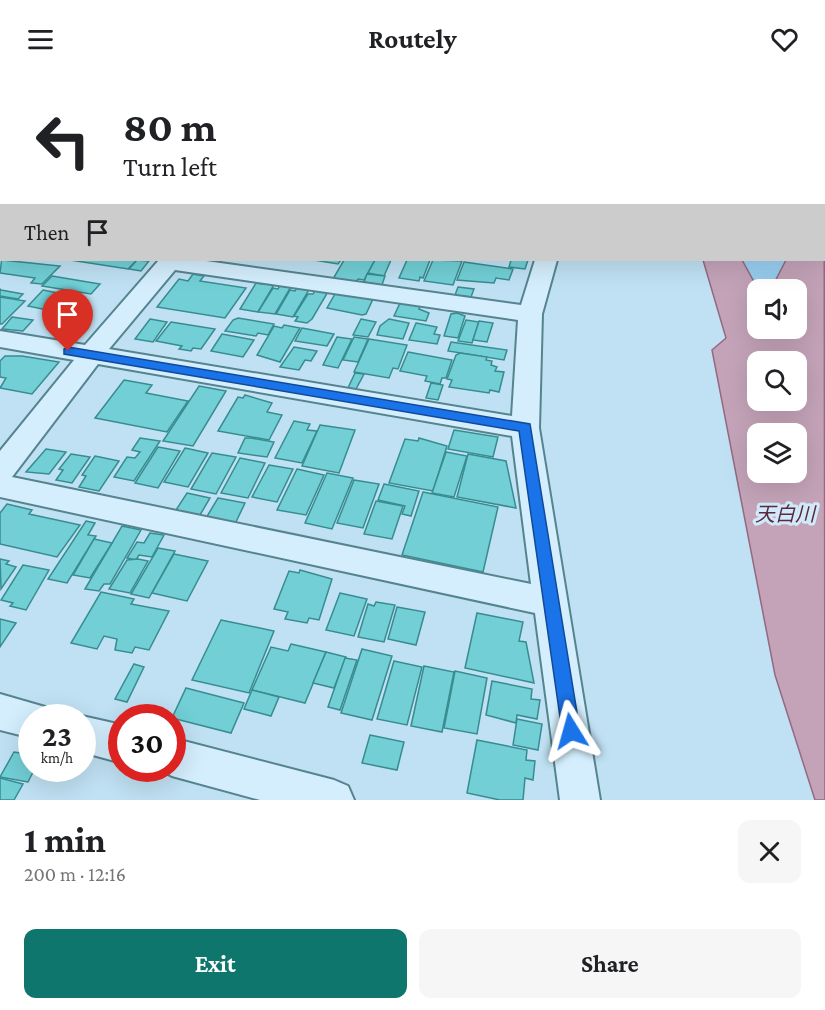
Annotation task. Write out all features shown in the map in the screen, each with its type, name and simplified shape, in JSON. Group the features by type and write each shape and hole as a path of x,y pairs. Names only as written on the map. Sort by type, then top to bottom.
{"street":[{"path":"0,472 91,355 170,261 530,314"},
{"path":"546,261 530,314 525,428 580,800"},
{"path":"0,339 525,428"},
{"path":"0,486 210,532 552,602"},
{"path":"0,712 18,716"},
{"path":"186,761 334,800"}],"sand":[{"path":"743,261 786,261 776,279 752,279"}],"water":[{"name":"天白川","path":"703,261 743,261 752,279 747,279 747,339 807,339 807,279 776,279 785,261 824,261 825,800 815,800 775,675 712,350 726,338"}],"building":[{"path":"2,261 60,266 42,284 31,283 35,278 0,273"},
{"path":"76,261 136,261 128,269"},
{"path":"136,261 149,261 141,271 129,269"},
{"path":"320,261 340,261 338,264"},
{"path":"343,261 374,261 364,280 358,279 356,282 333,279"},
{"path":"374,261 391,261 384,276 368,273"},
{"path":"407,261 430,261 423,278 420,277 419,281 399,278"},
{"path":"433,261 462,261 453,285 424,281"},
{"path":"511,261 528,261 525,269 509,267"},
{"path":"464,262 513,269 509,280 496,278 494,283 457,280"},
{"path":"193,274 204,276 200,281 246,288 225,318 157,307 179,279 188,281"},
{"path":"367,274 385,276 382,285 364,282"},
{"path":"52,276 100,284 91,294 42,286"},
{"path":"264,281 275,283 258,312 240,309 256,283 262,284"},
{"path":"281,283 292,285 275,314 258,312 273,288 278,289"},
{"path":"298,286 310,288 293,317 276,314 290,290 295,291"},
{"path":"458,287 474,289 471,297 455,295"},
{"path":"317,288 329,290 312,319 307,323 295,321 298,317 294,316 308,294 313,294"},
{"path":"0,289 23,294 18,299 0,296"},
{"path":"43,290 73,296 57,312 28,306"},
{"path":"335,294 373,299 366,314 362,315 327,308"},
{"path":"0,297 25,301 2,324 0,324"},
{"path":"400,303 420,306 419,309 429,313 426,321 394,316"},
{"path":"457,313 465,316 458,338 444,336 451,314"},
{"path":"12,317 33,320 23,331 2,329"},
{"path":"238,318 274,324 268,335 258,333 256,336 225,331 233,320"},
{"path":"150,319 167,322 153,342 135,339"},
{"path":"361,319 376,322 368,337 353,335"},
{"path":"389,319 409,323 403,339 377,335 380,326"},
{"path":"466,320 479,322 472,343 458,341"},
{"path":"479,321 493,323 487,342 473,340"},
{"path":"171,322 215,329 201,349 193,348 191,351 179,349 182,346 156,341"},
{"path":"416,323 437,327 434,334 440,335 437,344 409,340"},
{"path":"284,325 300,328 280,362 257,355 274,326 282,328"},
{"path":"302,328 334,334 327,346 295,341"},
{"path":"222,334 254,340 243,357 211,351"},
{"path":"337,337 352,339 338,368 323,365"},
{"path":"354,337 368,339 358,362 343,360"},
{"path":"369,339 407,345 398,369 393,368 389,378 354,372"},
{"path":"451,342 507,350 504,360 448,351"},
{"path":"294,347 317,351 311,361 305,360 299,370 280,367"},
{"path":"408,352 452,360 446,378 442,378 440,384 425,381 427,376 400,371"},
{"path":"460,353 487,357 486,360 492,361 491,365 497,367 495,371 504,372 499,392 490,390 489,393 449,387 452,380 447,379 456,355"},
{"path":"5,356 22,356 59,362 32,394 0,388 6,378 0,377 0,361"},
{"path":"355,373 364,374 356,389 348,388"},
{"path":"124,380 152,385 146,393 188,401 167,432 95,418"},
{"path":"431,383 443,385 438,400 426,398"},
{"path":"199,386 226,391 193,446 163,441"},
{"path":"245,395 272,403 267,412 282,415 269,440 218,431 238,397 243,398"},
{"path":"294,421 310,424 307,430 317,431 302,463 275,458"},
{"path":"320,425 355,430 339,473 302,466"},
{"path":"454,430 498,437 493,457 448,449"},
{"path":"140,438 160,441 134,481 114,477 127,457 135,458 140,452 132,450"},
{"path":"245,438 274,442 267,457 238,453"},
{"path":"419,438 447,446 433,491 389,483 405,439 418,441"},
{"path":"158,447 180,451 158,488 135,483"},
{"path":"185,448 208,453 188,487 164,482"},
{"path":"46,449 66,452 49,474 26,472"},
{"path":"446,452 467,456 454,497 432,493"},
{"path":"212,453 236,457 216,494 191,489"},
{"path":"71,454 90,457 72,483 56,480 63,470 59,469"},
{"path":"468,454 506,461 516,508 457,497"},
{"path":"95,456 119,461 99,491 79,487 86,476 82,475"},
{"path":"240,458 265,463 248,498 221,493"},
{"path":"269,465 293,469 277,502 252,497"},
{"path":"297,469 324,475 306,515 277,510"},
{"path":"327,473 353,478 332,529 305,523"},
{"path":"354,480 379,484 363,528 337,523"},
{"path":"384,484 419,491 411,516 402,514 405,506 378,500"},
{"path":"423,492 498,507 483,572 402,555"},
{"path":"187,493 210,498 200,515 176,510"},
{"path":"218,498 245,503 235,524 206,518"},
{"path":"376,501 403,506 392,539 364,534"},
{"path":"7,504 32,510 29,514 80,525 57,557 0,544 0,513"},
{"path":"86,521 95,523 88,535 96,536 67,583 48,579"},
{"path":"122,526 141,530 110,584 104,584 99,591 85,589"},
{"path":"150,533 164,535 152,557 139,555 136,560 127,558 137,542 144,543"},
{"path":"94,539 112,543 90,578 73,575"},
{"path":"158,548 175,551 149,598 131,594"},
{"path":"174,554 208,561 187,601 152,593"},
{"path":"0,559 9,561 6,564 16,567 1,589"},
{"path":"127,560 148,561 130,593 109,589"},
{"path":"23,565 49,570 26,610 10,606 13,603 1,600"},
{"path":"300,570 332,579 319,620 309,618 307,623 285,619 288,612 274,609 289,571 299,573"},
{"path":"101,592 134,599 131,604 169,611 149,650 135,647 132,653 115,650 117,639 104,636 97,649 71,643"},
{"path":"340,593 367,599 354,636 326,630"},
{"path":"376,602 395,605 384,642 358,637 368,604 374,606"},
{"path":"397,607 425,612 416,645 388,639"},
{"path":"477,613 523,622 519,641 526,642 534,683 465,668"},
{"path":"0,619 16,623 0,647"},
{"path":"221,620 274,631 249,693 192,680"},
{"path":"291,644 326,652 305,703 252,690 271,647 288,651"},
{"path":"362,649 392,656 372,720 341,713"},
{"path":"326,652 346,657 334,688 313,683"},
{"path":"345,658 357,660 340,710 328,707"},
{"path":"394,661 422,667 407,725 377,719"},
{"path":"134,664 144,667 127,702 115,699"},
{"path":"424,666 454,672 442,732 411,726"},
{"path":"455,671 487,678 477,734 444,728"},
{"path":"492,681 532,689 531,699 540,700 537,719 517,715 516,723 486,715"},
{"path":"186,688 244,703 231,733 186,722 186,704 179,704"},
{"path":"252,690 279,697 271,716 244,709"},
{"path":"517,719 542,724 538,750 513,745"},
{"path":"370,735 404,742 397,770 362,763"},
{"path":"477,740 527,750 526,760 535,761 533,780 525,778 523,800 500,800 467,793"},
{"path":"14,752 18,753 18,780 0,777"},
{"path":"0,778 23,784 14,800 0,800"}],"route":[{"path":"68,351 525,428 530,444 571,731"}]}
